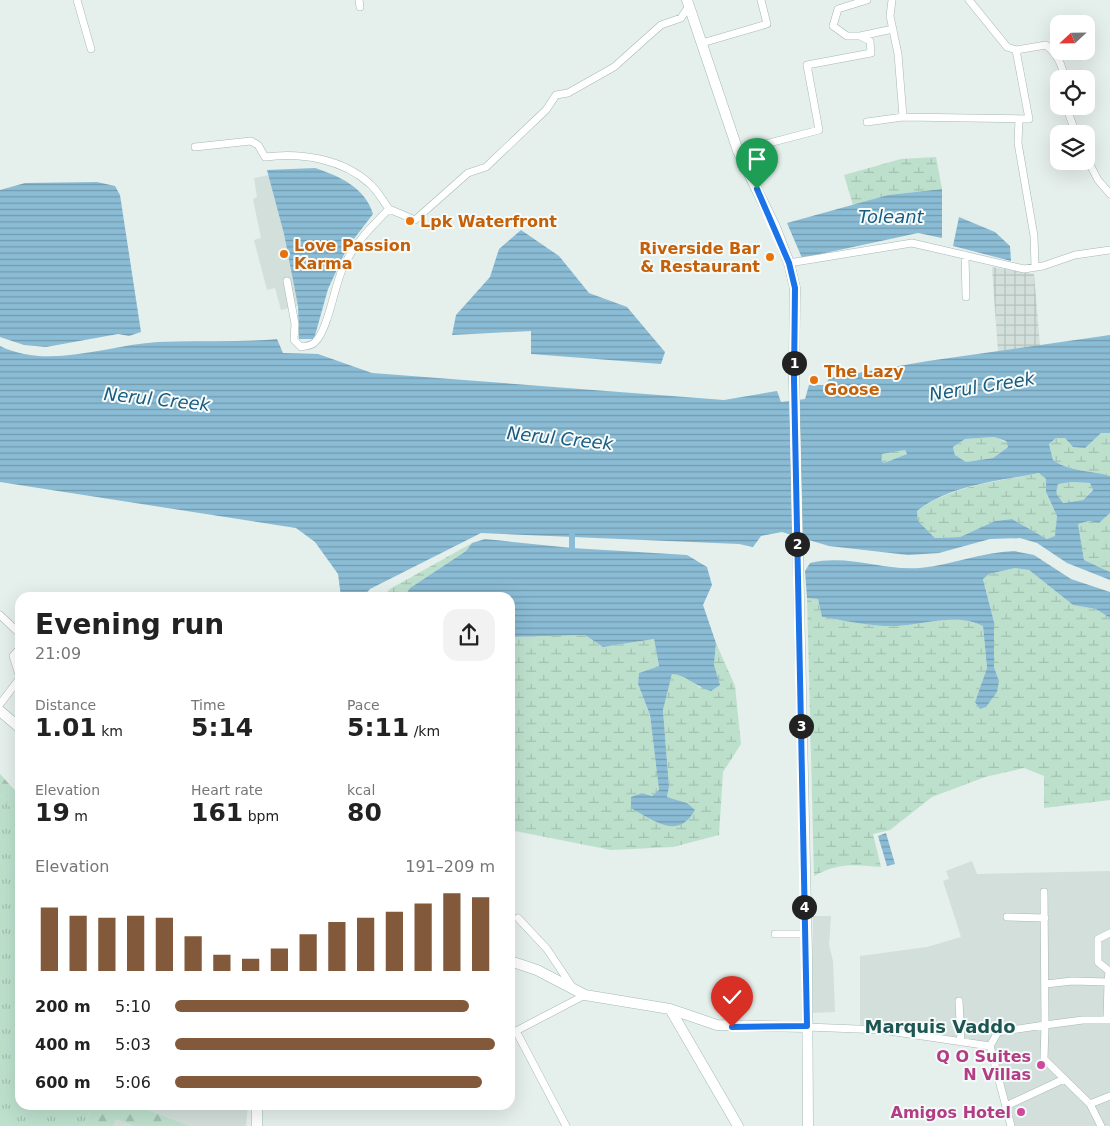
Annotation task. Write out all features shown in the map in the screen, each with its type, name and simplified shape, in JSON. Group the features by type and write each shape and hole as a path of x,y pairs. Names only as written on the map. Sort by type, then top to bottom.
{"main road":[{"path":"688,3 738,151 775,227 789,263 795,288 794,379 806,934 808,1126"},
{"path":"0,711 15,724"},
{"path":"515,963 537,970 580,993 670,1009 717,1025 807,1026"},
{"path":"670,1009 738,1126"},
{"path":"257,1110 257,1126"}],"street":[{"path":"77,0 91,49"},
{"path":"702,42 767,24 761,0"},
{"path":"867,0 838,9 833,26 847,36 860,36 893,29"},
{"path":"892,0 890,16 898,54 902,116"},
{"path":"968,0 987,21 1002,42 1016,50 1046,45 1053,51 1060,62 1062,70"},
{"path":"195,147 251,140 258,145 265,157 284,154 335,162 350,169 371,185 389,208 415,220 468,173 486,167 546,110 556,95 568,93 614,67 660,24 681,18 688,3"},
{"path":"738,151 819,130 807,65 871,53 870,41 860,36"},
{"path":"867,122 902,116 1029,119 1016,50"},
{"path":"1020,119 1018,143 1034,236 1035,267"},
{"path":"1093,170 1098,180 1110,194"},
{"path":"287,281 295,324 294,340 301,347 312,344 319,337 342,270 361,238 389,208"},
{"path":"789,263 912,243 1024,269 1075,255 1110,250"},
{"path":"965,255 966,297"},
{"path":"0,615 15,629"},
{"path":"0,704 15,684"},
{"path":"1044,892 1046,984 1044,1059 1090,1104 1101,1126"},
{"path":"1007,917 1045,918"},
{"path":"518,918 547,949 580,993 516,1031 566,1126"},
{"path":"1011,1126 990,1046 998,1032 1083,1020 1108,1020 1109,971 1098,962 1098,939 1110,933"},
{"path":"775,934 806,934"},
{"path":"1046,984 1072,981 1108,982"},
{"path":"959,1001 961,1042"},
{"path":"807,1026 882,1030 990,1046"},
{"path":"1006,1106 1064,1079"},
{"path":"1090,1104 1110,1096"}],"shaded area":[{"path":"269,175 284,234 298,306 281,310 275,288 267,290 254,240 261,238 253,199 257,197 254,178"},
{"path":"992,267 1034,274 1040,346 998,352"},
{"path":"972,861 977,874 1110,871 1110,1126 1015,1126 991,1043 860,1025 860,956 927,947 961,937 943,881 949,879 946,871"},
{"path":"813,916 831,916 829,945 833,961 835,1012 812,1013"},
{"path":"113,1110 248,1110 246,1126 108,1126"}],"green space":[{"path":"936,157 942,189 888,195 853,205 844,175 901,159"},
{"path":"1101,433 1110,433 1110,476 1073,469 1053,460 1049,444 1056,438 1065,437 1073,447"},
{"path":"994,437 1006,442 1008,447 993,458 966,462 955,455 953,447 965,439"},
{"path":"905,450 907,454 884,463 881,460 881,454"},
{"path":"1040,473 1046,479 1046,492 1057,516 1056,536 1047,539 1012,519 995,521 960,537 935,538 918,521 917,511 960,490"},
{"path":"1072,482 1090,483 1093,489 1083,500 1063,503 1056,493 1058,484"},
{"path":"1110,513 1110,572 1084,560 1078,524 1089,521 1099,523"},
{"path":"472,543 466,551 410,588 407,592 387,592"},
{"path":"1015,568 1029,570 1073,605 1096,609 1110,618 1110,800 1044,808 1044,776 1024,768 985,777 932,797 890,830 873,834 881,867 839,866 814,876 807,598 818,599 822,617 861,624 896,626 960,620 983,626 987,668 975,702 999,681 994,667 994,622 983,578 989,574"},
{"path":"585,635 603,647 654,639 659,666 639,673 638,684 650,715 659,790 652,796 642,793 631,797 687,803 667,797 669,787 663,710 672,674 683,674 700,688 714,665 716,643 735,686 741,744 723,772 719,835 673,847 611,850 515,831 515,637"},
{"path":"0,774 15,790 15,812 0,795"},
{"path":"0,795 15,812 15,1110 90,1110 84,1126 0,1126"},
{"path":"90,1110 147,1110 189,1126 135,1126 116,1119 113,1126 84,1126"}],"water":[{"path":"315,168 350,184 364,197 373,214 347,248 328,289 314,339 299,339 298,306 284,234 267,170"},
{"path":"97,182 115,186 120,195 141,332 129,336 118,334 46,347 24,345 0,337 0,190 25,183"},
{"name":"Toleant","path":"942,189 942,238 918,233 802,258 787,223 888,195"},
{"path":"959,217 995,232 1010,246 1011,261 953,246"},
{"path":"521,230 559,256 589,293 627,307 665,352 661,364 531,354 531,331 452,335 456,315 490,277 499,249"},
{"name":"Nerul Creek","path":"1110,335 1110,433 1101,433 1085,448 1073,447 1065,438 1056,438 1049,444 1053,460 1060,464 1073,469 1110,476 1110,513 1099,523 1089,521 1078,524 1084,560 1110,572 1110,580 1067,563 1037,543 1020,538 990,539 939,553 908,555 829,546 782,532 761,536 753,547 739,544 481,533 367,592 340,592 338,574 315,542 296,528 0,482 0,346 19,353 38,356 58,356 158,342 277,339 283,353 318,354 372,373 724,400 777,391 781,402 805,399 809,385 826,385 829,378 928,361","holes":["994,437 1006,441 1008,447 993,458 966,462 955,455 953,447 965,439","905,450 907,454 884,463 881,460 882,454","1039,473 1046,479 1046,492 1057,516 1055,536 1047,539 1012,519 995,521 960,537 935,538 918,521 917,511 944,495 975,485","1072,482 1090,483 1093,490 1083,500 1063,503 1056,493 1058,484"]},
{"path":"485,539 572,548 687,555 707,567 712,585 703,605 716,643 714,665 720,685 711,691 672,674 663,710 669,787 667,797 687,803 695,810 688,819 681,824 665,825 631,808 631,797 642,793 652,796 659,790 650,715 638,684 639,673 659,666 654,639 603,647 585,635 515,637 515,592 407,592 410,588 466,551 472,543"},
{"path":"1014,551 1034,555 1071,579 1110,592 1110,618 1096,609 1073,605 1029,570 1015,568 989,574 983,579 994,622 994,667 999,681 997,692 986,707 980,709 975,702 987,668 983,626 960,620 896,626 860,624 822,617 818,599 807,598 805,571 810,563 838,560 892,567 920,568"},
{"path":"886,833 895,864 887,866 878,836"}],"waterway":[{"path":"572,535 572,548"}],"place":[{"name":"Lpk Waterfront","path":"410,221"},
{"name":"Love Passion Karma","path":"284,254"},
{"name":"Riverside Bar & Restaurant","path":"770,257"},
{"name":"The Lazy Goose","path":"814,380"},
{"name":"Q O Suites N Villas","path":"1041,1065"},
{"name":"Amigos Hotel","path":"1021,1112"}],"district":[{"name":"Marquis Vaddo","path":"940,1026"}],"route":[{"path":"732,1027 807,1026 794,379 795,288 789,263 757,189"}]}
